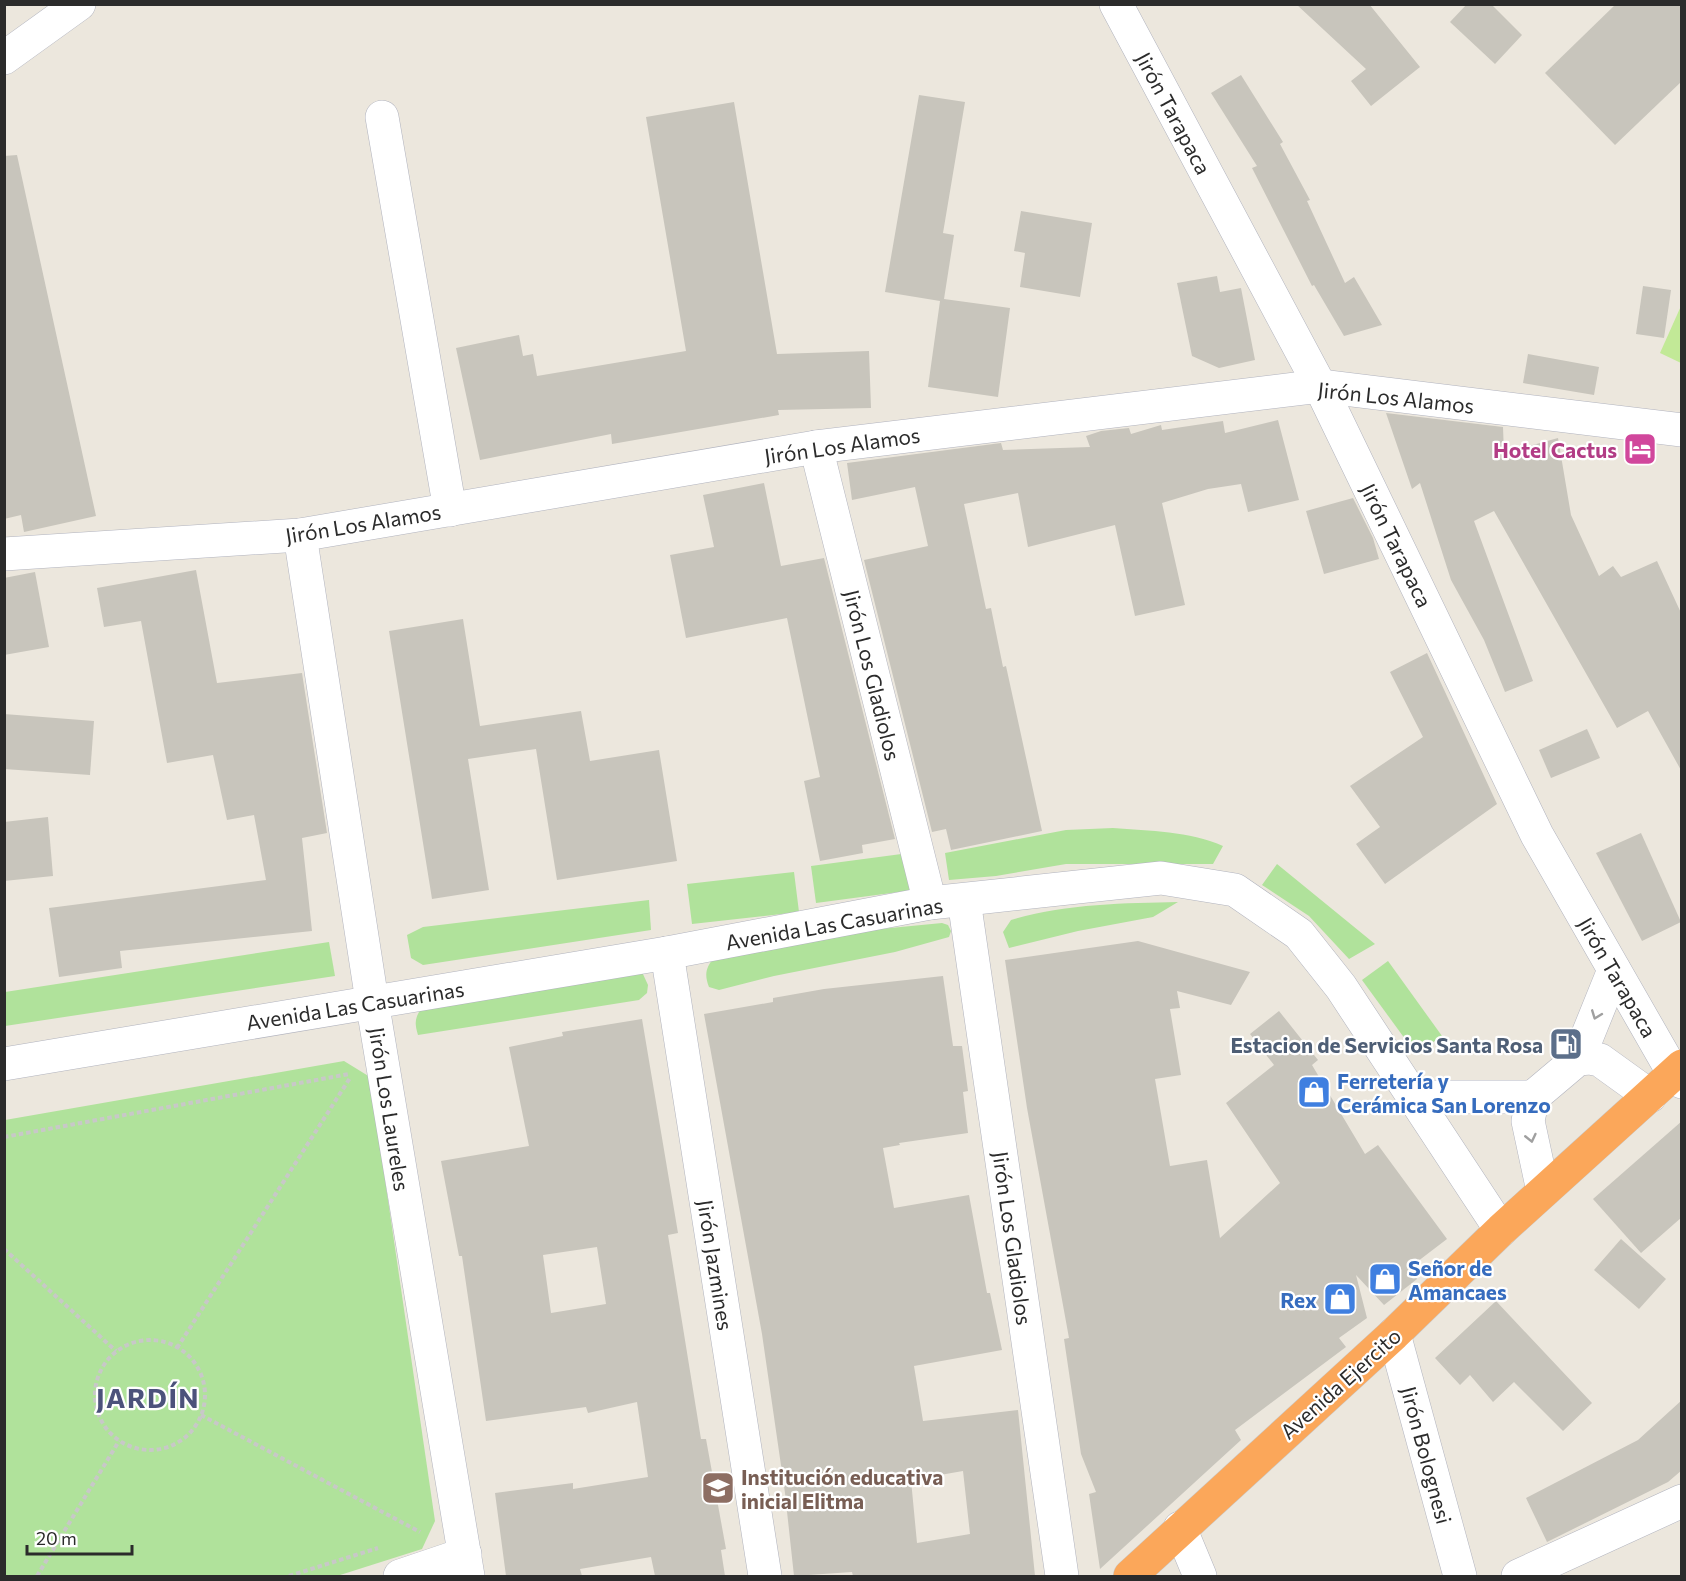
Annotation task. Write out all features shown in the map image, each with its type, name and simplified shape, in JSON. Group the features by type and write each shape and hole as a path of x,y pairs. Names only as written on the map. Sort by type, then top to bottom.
{"highway":[{"name":"Avenida Ejercito","path":"1130,1576 1394,1334 1501,1230 1650,1095 1679,1074"}],"street":[{"path":"4,58 79,4"},
{"name":"Jirón Tarapaca","path":"1116,4 1320,386 1537,835 1614,970 1679,1074"},
{"path":"382,117 450,510"},
{"name":"Jirón Los Alamos","path":"4,554 300,535 816,447 1320,386 1682,430"},
{"name":"Jirón Los Gladiolos","path":"816,447 930,903"},
{"name":"Jirón Los Laureles","path":"300,535 372,1001 466,1565"},
{"name":"Avenida Las Casuarinas","path":"4,1064 667,953 930,903 1161,878 1235,890 1299,934 1341,987 1501,1230"},
{"name":"Jirón Los Gladiolos","path":"964,900 1062,1576"},
{"name":"Jirón Jazmines","path":"667,953 765,1576"},
{"path":"1544,1191 1528,1120 1533,1097 1578,1059 1614,970"},
{"path":"1578,1059 1600,1060 1650,1095"},
{"path":"1414,1097 1533,1097"},
{"name":"Jirón Bolognesi","path":"1394,1334 1460,1576"},
{"path":"1518,1576 1682,1501"},
{"path":"1180,1528 1200,1576"},
{"path":"400,1576 466,1565"}],"path":[{"path":"353,1073 355,1085"},
{"path":"4,1137 353,1073"},
{"path":"177,1347 353,1073"},
{"path":"4,1249 117,1351"},
{"path":"148,1340 177,1347 192,1360 205,1386 201,1415 191,1432 175,1444 157,1450 137,1449 119,1441 106,1429 97,1414 94,1397 96,1380 104,1363 117,1351 131,1343 148,1340"},
{"path":"201,1415 423,1533"},
{"path":"37,1576 119,1441"},
{"path":"421,1522 423,1533"},
{"path":"412,1537 423,1533"},
{"path":"289,1576 390,1544"}],"green space":[{"path":"1681,306 1681,363 1660,353"},
{"path":"1113,828 1197,837 1223,846 1213,864 1066,864 996,876 949,880 945,853 1066,830"},
{"path":"909,853 914,890 816,903 811,866"},
{"path":"1277,864 1375,944 1349,959 1309,916 1262,885"},
{"path":"794,872 799,912 692,924 687,884"},
{"path":"649,900 651,930 423,965 411,958 407,935 423,927"},
{"path":"1178,902 1153,917 1078,931 1009,948 1003,932 1011,920 1051,911 1115,904"},
{"path":"942,923 948,925 951,931 949,937 895,952 774,976 719,990 709,987 707,982 707,971 714,957 839,933"},
{"path":"329,942 335,976 5,1026 5,992"},
{"path":"1388,961 1442,1036 1416,1054 1362,980"},
{"path":"642,972 648,985 647,993 639,1000 418,1035 416,1020 423,1006"},
{"path":"344,1061 370,1077 435,1521 422,1549 337,1576 5,1576 5,1120"}],"building":[{"path":"1296,4 1369,4 1420,67 1371,106 1351,81 1366,69"},
{"path":"1467,4 1491,4 1522,35 1495,64 1450,22"},
{"path":"1616,4 1682,4 1682,81 1615,145 1545,73"},
{"path":"1241,75 1283,142 1280,144 1310,200 1307,201 1345,283 1354,277 1382,325 1344,336 1314,285 1312,286 1252,168 1257,166 1211,93"},
{"path":"919,95 965,102 943,233 954,235 944,299 1010,308 998,397 928,387 940,301 885,292"},
{"path":"734,102 777,354 869,351 871,408 778,410 779,415 612,444 611,434 480,460 456,348 519,335 523,356 533,354 537,376 686,351 646,117"},
{"path":"17,155 96,516 24,532 21,515 4,519 4,156"},
{"path":"1021,211 1092,223 1080,297 1020,287 1025,253 1014,251"},
{"path":"1217,276 1220,292 1241,288 1255,360 1219,368 1192,356 1177,283"},
{"path":"1643,286 1671,290 1664,338 1636,334"},
{"path":"1528,354 1599,367 1594,395 1523,383"},
{"path":"1386,413 1503,427 1504,453 1558,438 1571,515 1599,576 1613,566 1621,577 1657,561 1682,615 1682,772 1648,711 1617,728 1494,511 1474,521 1533,681 1505,692 1484,640 1451,580 1420,483 1412,489"},
{"path":"1278,420 1299,500 1248,512 1241,484 1208,489 1162,503 1185,605 1135,616 1115,525 1028,547 1018,493 964,504 986,609 991,608 1003,667 1006,666 1042,831 951,850 946,829 932,832 864,560 928,546 915,487 852,500 847,463 1001,443 1003,450 1090,447 1086,436 1101,431 1129,428 1131,434 1161,425 1162,430 1223,421 1225,433"},
{"path":"764,483 781,566 824,558 895,839 862,845 863,853 820,861 804,781 820,777 787,618 686,638 670,555 714,547 703,495"},
{"path":"1353,498 1373,538 1379,559 1324,574 1306,511"},
{"path":"196,570 217,683 302,673 327,833 302,838 312,931 120,951 122,968 59,977 49,908 266,880 254,815 227,820 213,755 167,763 141,621 104,627 97,588"},
{"path":"35,572 49,647 4,655 4,578"},
{"path":"463,619 480,726 581,711 590,761 659,750 677,861 557,880 536,749 468,759 489,890 432,899 389,631"},
{"path":"1427,653 1497,804 1385,884 1356,844 1380,827 1350,786 1423,737 1390,672"},
{"path":"4,714 94,721 90,775 4,769"},
{"path":"1587,729 1600,758 1551,778 1539,750"},
{"path":"48,817 53,876 4,881 4,822"},
{"path":"1641,833 1681,922 1642,941 1596,853"},
{"path":"1138,941 1250,972 1231,1005 1177,991 1180,1008 1170,1009 1181,1075 1155,1079 1170,1166 1207,1160 1220,1238 1280,1183 1226,1103 1274,1065 1250,1034 1279,1011 1318,1060 1312,1065 1365,1154 1378,1145 1447,1239 1409,1268 1417,1279 1384,1305 1356,1275 1367,1318 1339,1338 1346,1347 1235,1430 1241,1440 1100,1569 1089,1494 1096,1492 1081,1454 1064,1339 1069,1338 1027,1108 1005,960"},
{"path":"943,976 953,1046 962,1046 968,1091 963,1092 968,1133 899,1143 900,1145 883,1148 894,1208 969,1195 987,1293 990,1293 1002,1350 914,1366 923,1421 1018,1410 1035,1576 853,1576 852,1572 794,1576 785,1493 762,1334 704,1014 773,1002 773,998 824,989","holes":["963,1471 970,1534 917,1543 911,1480"]},
{"path":"642,1019 678,1233 668,1235 701,1439 706,1439 726,1549 721,1550 725,1576 655,1576 651,1557 580,1569 582,1576 506,1576 495,1493 573,1483 573,1489 648,1477 637,1402 588,1413 586,1407 486,1421 462,1256 459,1256 441,1161 529,1146 509,1047 563,1036 562,1032","holes":["597,1247 606,1304 551,1313 543,1255"]},
{"path":"1682,1121 1682,1217 1641,1253 1593,1199"},
{"path":"1621,1239 1666,1279 1639,1309 1594,1270"},
{"path":"1496,1301 1592,1403 1563,1431 1514,1382 1493,1402 1470,1375 1460,1385 1435,1358"},
{"path":"1682,1400 1682,1470 1668,1482 1547,1542 1526,1498 1638,1440"}],"place":[{"name":"Hotel Cactus","path":"1640,449"},
{"name":"Estacion de Servicios Santa Rosa","path":"1566,1044"},
{"name":"Ferretería y Cerámica San Lorenzo","path":"1314,1092"},
{"name":"Señor de Amancaes","path":"1385,1279"},
{"name":"Rex","path":"1340,1299"},
{"name":"Institución educativa inicial Elitma","path":"718,1488"}],"district":[{"name":"JARDÍN","path":"148,1397"}]}
